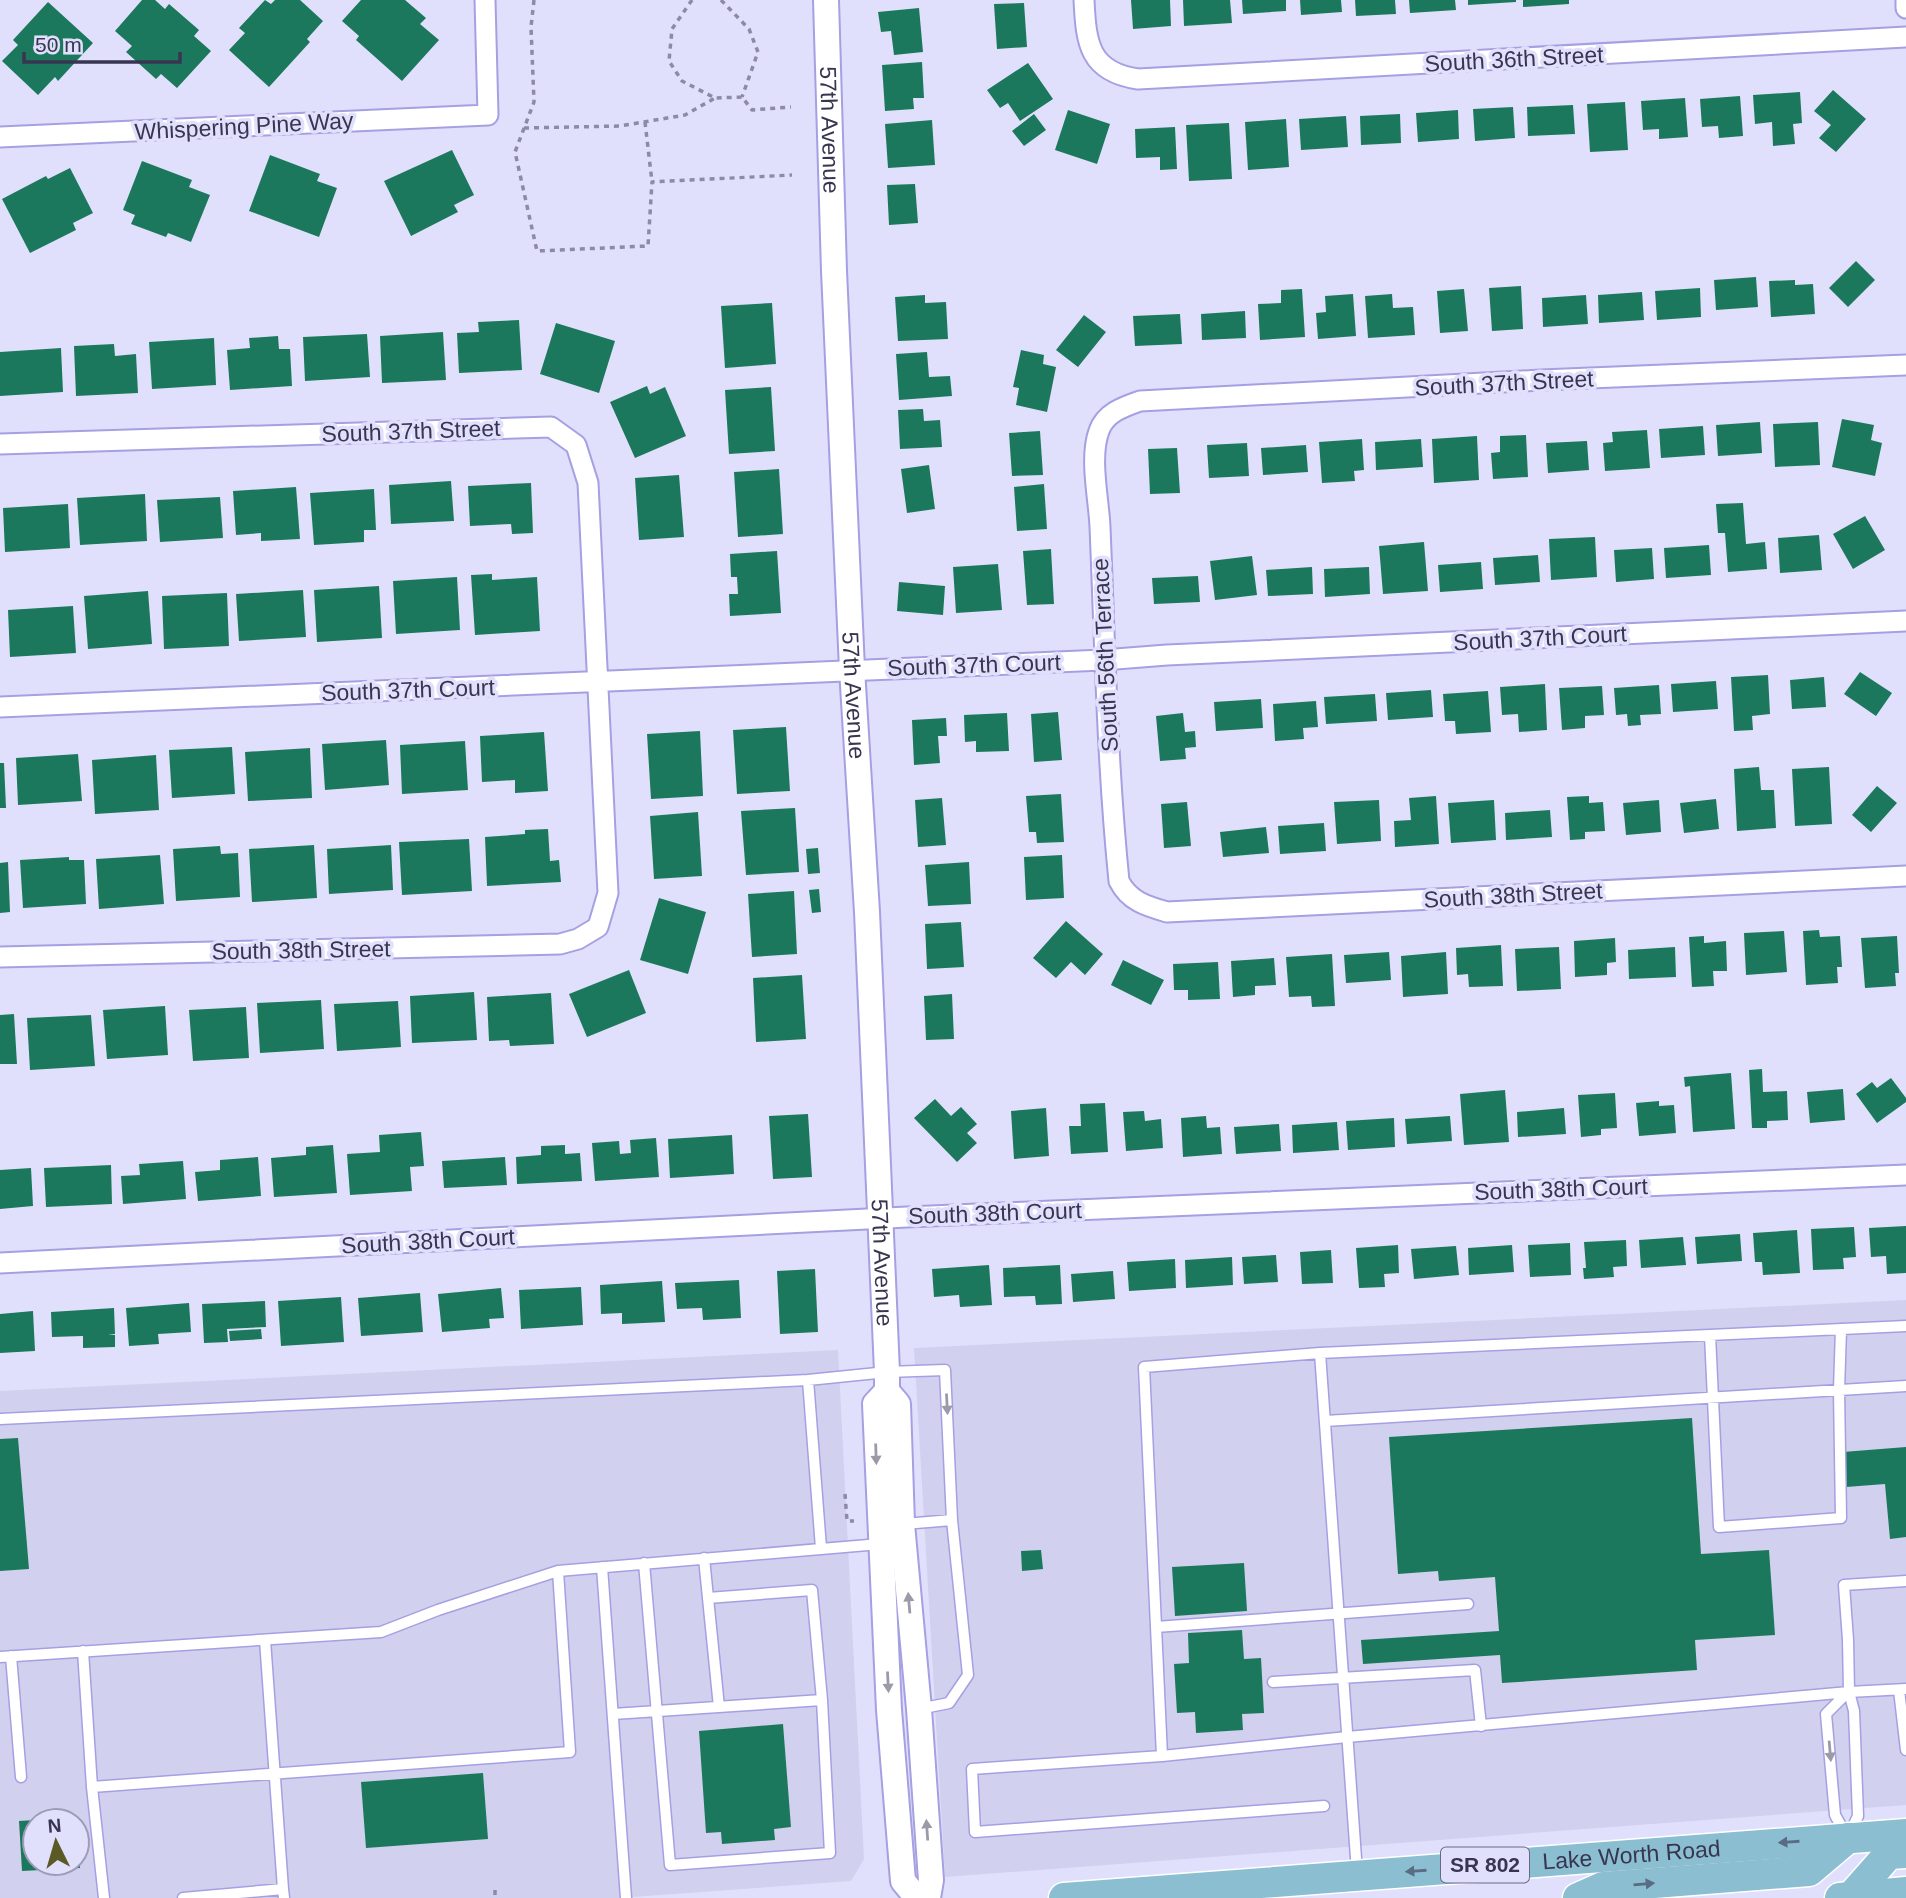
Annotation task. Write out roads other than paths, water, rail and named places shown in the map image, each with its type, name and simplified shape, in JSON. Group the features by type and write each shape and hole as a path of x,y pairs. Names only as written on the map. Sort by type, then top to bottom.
{"main road":[{"name":"Lake Worth Road","path":"1065,1898 1906,1834"},
{"path":"1578,1898 1603,1887 1809,1871 1848,1838"},
{"path":"1845,1898 1889,1854 1906,1853"},
{"path":"1845,1898 1906,1892"}],"street":[{"name":"Whispering Pine Way","path":"0,137 488,115 485,0"},
{"name":"57th Avenue","path":"826,0 852,669 868,925 887,1381 898,1404 902,1524 931,1880 928,1898"},
{"name":"South 36th Street","path":"1084,0 1088,45 1102,65 1122,77 1138,79 1906,37"},
{"path":"1906,0 1906,8"},
{"name":"South 37th Street","path":"1106,418 1121,408 1140,401 1541,380 1906,365"},
{"name":"South 56th Terrace","path":"1106,418 1099,431 1096,461 1104,660 1116,849 1119,881 1125,892"},
{"name":"South 37th Street","path":"0,444 551,427 576,445 587,483 608,893 598,927"},
{"name":"South 37th Court","path":"0,707 1104,660 1195,653 1906,621"},
{"name":"South 38th Street","path":"1125,892 1143,905 1167,912 1906,876"},
{"name":"South 38th Street","path":"0,957 560,944 578,939 598,927"},
{"name":"South 38th Court","path":"0,1263 880,1218 1906,1175"},
{"name":"57th Avenue","path":"887,1381 874,1404 880,1544 902,1877 917,1898"}],"lane":[{"path":"1162,1756 1144,1367 1320,1353 1906,1326"},
{"path":"1710,1335 1719,1527 1841,1518 1841,1329"},
{"path":"1320,1353 1357,1875"},
{"path":"0,1419 808,1380 887,1381 945,1370 952,1520 968,1675 949,1703 919,1709"},
{"path":"808,1380 821,1548"},
{"path":"1325,1421 1906,1386"},
{"path":"902,1524 952,1520"},
{"path":"21,1777 5,1656 380,1632 558,1571 880,1544"},
{"path":"704,1558 719,1707"},
{"path":"644,1563 670,1865 830,1853 822,1700 812,1590 708,1598"},
{"path":"602,1567 626,1898"},
{"path":"92,1787 569,1752 558,1571"},
{"path":"1848,1838 1858,1816 1854,1711 1849,1692 1844,1586 1906,1581"},
{"path":"1156,1627 1468,1604"},
{"path":"183,1898 284,1894 265,1640"},
{"path":"83,1651 92,1787 104,1898"},
{"path":"1273,1682 1475,1670 1481,1726"},
{"path":"1324,1806 975,1832 972,1769 1162,1756 1347,1737 1902,1689 1906,1750"},
{"path":"1848,1838 1835,1815 1826,1714 1849,1692"},
{"path":"612,1714 822,1700"}]}
